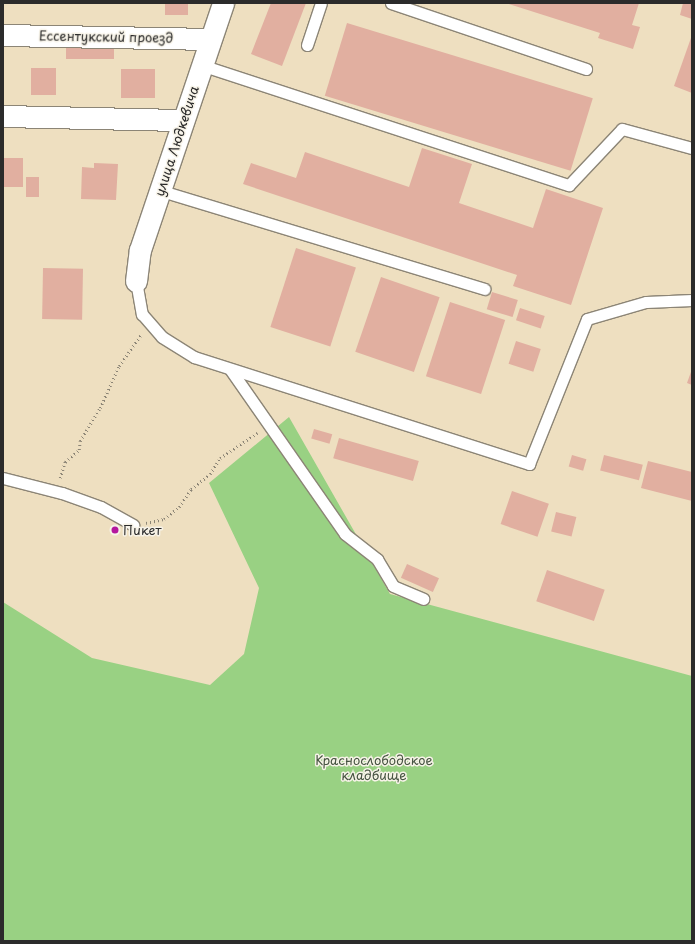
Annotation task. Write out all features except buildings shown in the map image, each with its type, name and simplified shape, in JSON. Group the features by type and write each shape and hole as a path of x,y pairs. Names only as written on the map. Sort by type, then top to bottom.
{"street":[{"name":"улица Людкевича","path":"136,281 140,250 162,191 209,39 223,3"},
{"name":"Ессентукский проезд","path":"3,35 209,39"},
{"path":"3,116 183,120"}],"lane":[{"path":"307,45 321,3"},
{"path":"391,3 586,69"},
{"path":"201,66 569,185 622,129 692,148"},
{"path":"162,191 484,289"},
{"path":"136,281 142,314 162,337 194,357 529,464 587,320 646,302 692,300"},
{"path":"230,369 345,534 377,559 393,586 423,599"},
{"path":"3,478 54,491 101,507 133,525"}],"path":[{"path":"54,491 65,462 79,450 80,441 119,366 149,323"},
{"path":"133,525 164,519 179,507 191,489 210,474 220,458 269,424"}],"green space":[{"name":"Краснослободское кладбище","path":"289,417 390,594 692,676 692,941 3,941 3,602 92,658 210,685 244,654 259,588 209,483"}],"place":[{"name":"Пикет","path":"115,530"}]}
